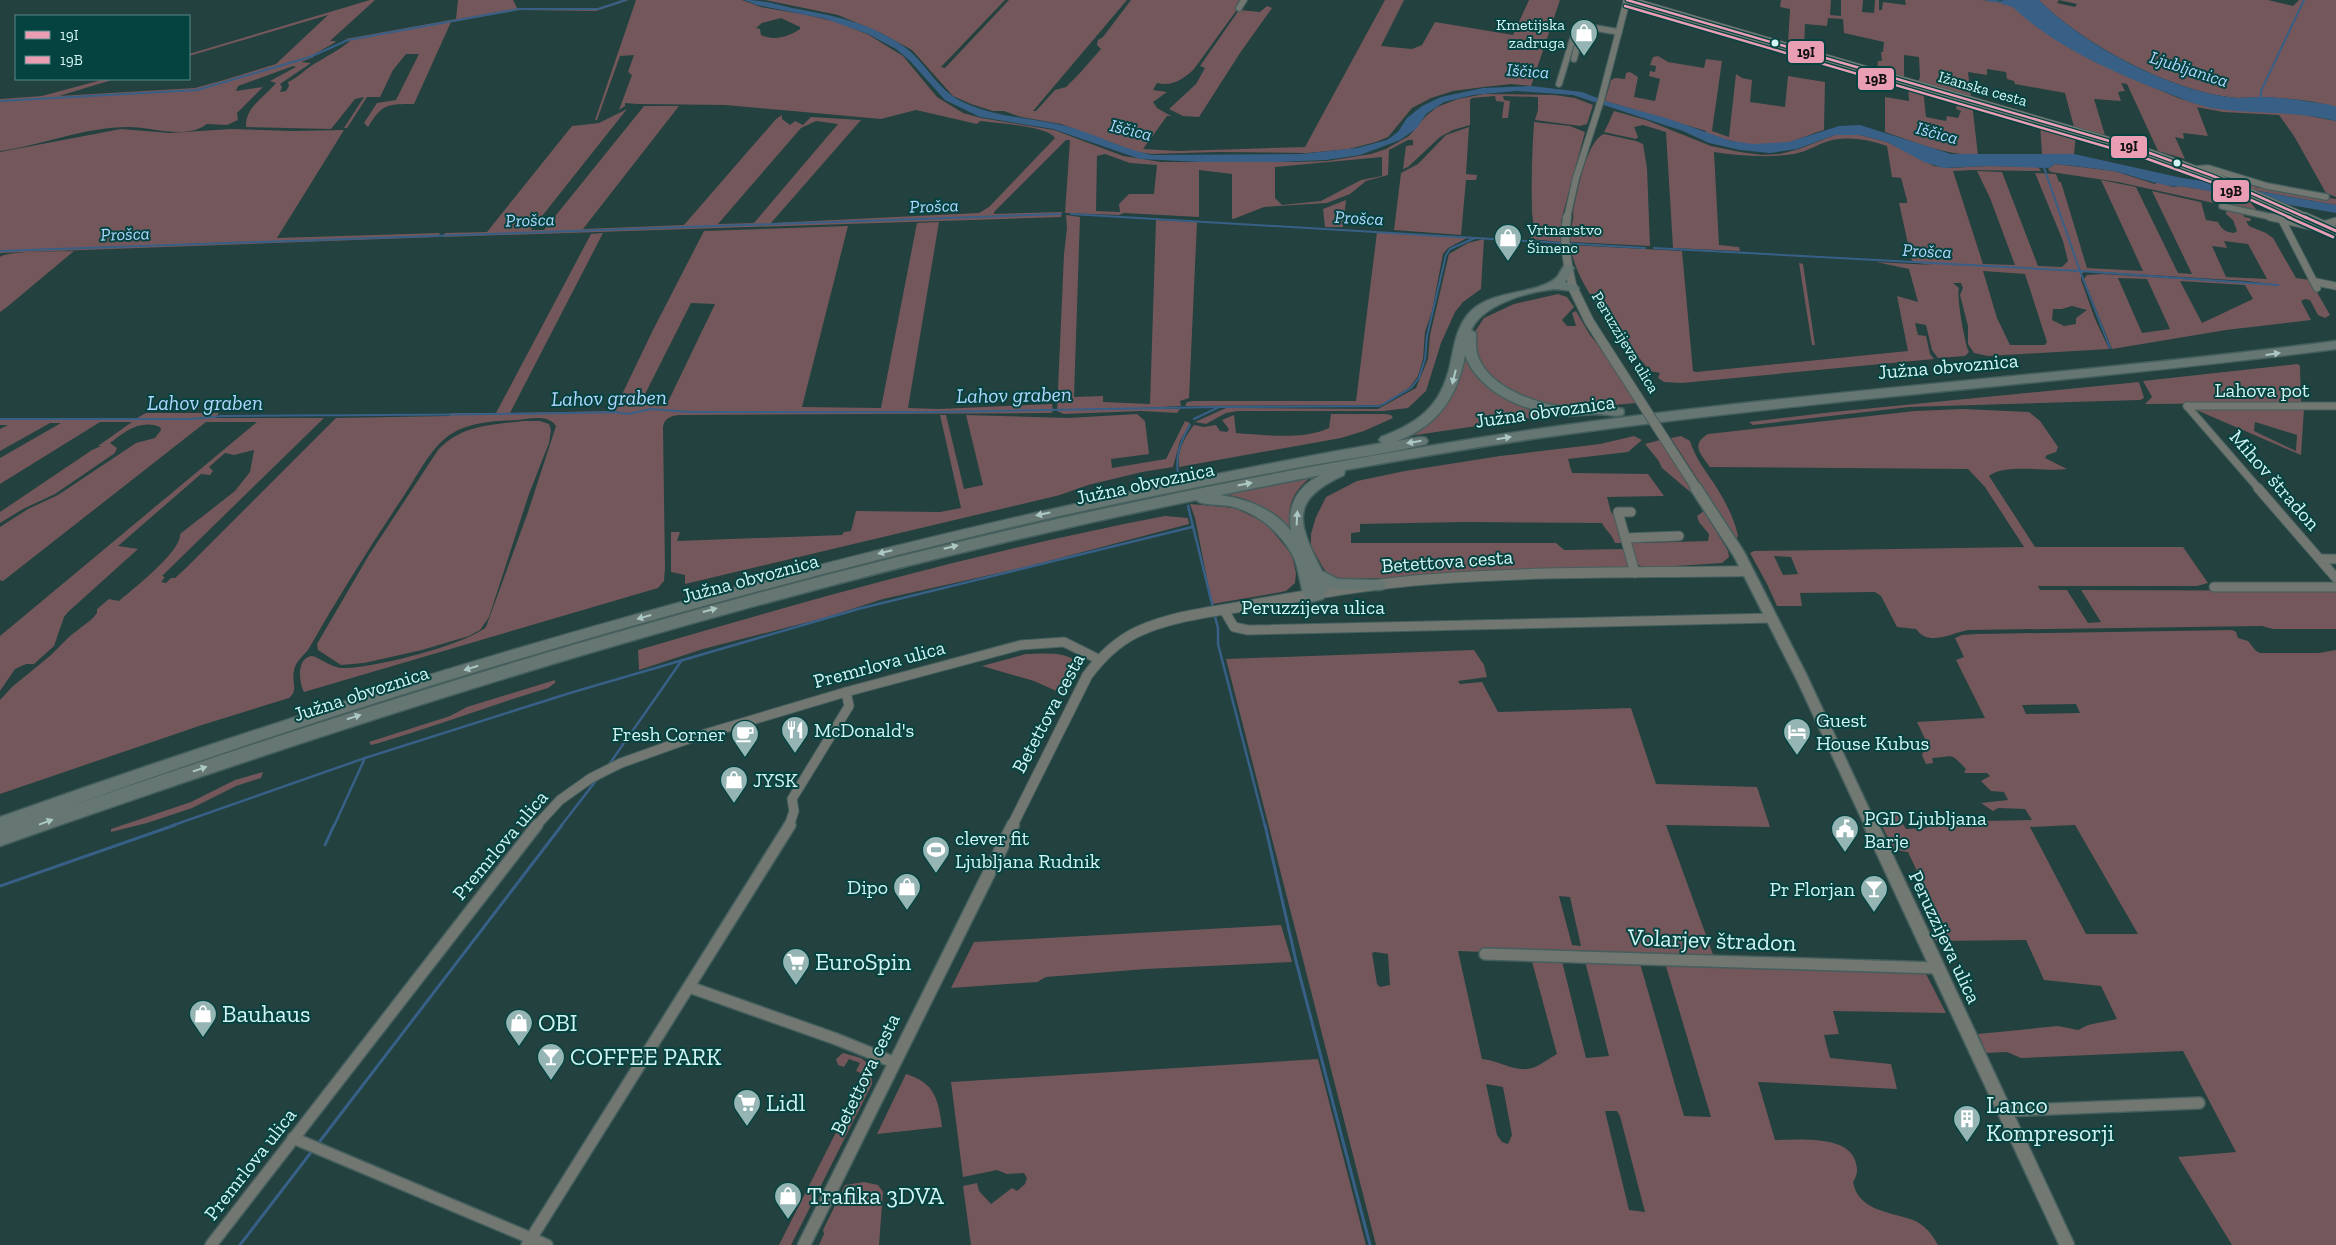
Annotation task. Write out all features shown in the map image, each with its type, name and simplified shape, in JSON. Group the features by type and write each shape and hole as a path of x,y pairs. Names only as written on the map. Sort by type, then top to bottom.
{"highway":[{"path":"1552,286 1562,279 1568,268"},
{"path":"1320,458 1337,451 1389,439 1422,423 1436,412 1450,392 1463,334 1475,315 1486,306 1502,299 1552,286 1564,285 1573,288"},
{"path":"1573,288 1519,298 1490,309 1478,320 1470,333 1468,347 1472,358 1482,372 1496,386 1528,402 1570,411 1608,409 1618,412"},
{"name":"Južna obvoznica","path":"0,824 327,712 546,645 786,577 1038,515 1320,458 1491,430 1618,412 1740,397 2189,354 2336,335"},
{"name":"Južna obvoznica","path":"0,838 320,728 509,668 790,589 1009,534 1245,483 1404,454 1540,433 1746,406 2199,362 2336,345"},
{"path":"1009,534 1046,530 1195,499 1231,501 1263,513 1281,529 1301,559 1315,595 1322,587 1302,548 1296,529 1296,513 1305,494 1318,482 1337,472 1378,464 1404,454"},
{"path":"1317,575 1336,584 1379,585"}],"main road":[{"name":"Ižanska cesta","path":"1627,0 2137,149 2213,176 2336,231"},
{"name":"Peruzzijeva ulica","path":"1573,288 1589,321 1748,571 1772,618 2067,1245"}],"street":[{"path":"1239,8 1244,0"},
{"name":"Peruzzijeva ulica","path":"1573,288 1565,248 1566,212 1597,115 1627,0"},
{"path":"1574,58 1581,31 1584,29 1593,28 1619,32"},
{"path":"1559,84 1574,35"},
{"path":"2195,169 2208,168 2267,186 2326,197"},
{"name":"Ižanska cesta","path":"2222,206 2315,228 2336,221"},
{"path":"2282,220 2317,285 2336,286"},
{"name":"Lahova pot","path":"2187,406 2336,406"},
{"name":"Mihov štradon","path":"2187,406 2336,578"},
{"path":"1631,512 1618,512 1635,573"},
{"path":"1625,538 1678,536"},
{"path":"2320,559 2336,559"},
{"name":"Betettova cesta","path":"804,1245 893,1062 1082,685 1098,659 1121,640 1154,624 1217,611 1379,585 1463,577 1748,571"},
{"path":"2214,588 2336,587"},
{"name":"Peruzzijeva ulica","path":"1217,611 1234,628 1263,630 1772,618"},
{"name":"Premrlova ulica","path":"211,1245 529,834 560,800 591,778 621,763 688,739 846,692 1021,645 1064,642 1098,659"},
{"path":"529,1242 790,825 794,811 792,798 849,706 846,692"},
{"name":"Volarjev štradon","path":"1485,954 1937,968"},
{"path":"689,987 836,1039 893,1062"},
{"path":"2004,1111 2199,1103"},
{"path":"293,1138 529,1242 547,1245"}],"shaded area":[{"path":"375,0 330,41 336,41 334,43 313,55 314,57 301,62 311,63 280,84 282,87 280,92 286,91 289,86 288,82 350,41 345,39 456,19 458,0 513,0 517,8 599,8 622,0 629,0 596,11 520,10 451,22 414,104 397,104 386,107 377,114 368,127 364,123 377,103 396,100 419,54 406,54 393,70 380,97 367,97 347,128 344,128 364,97 355,99 331,129 246,127 252,108 276,83 270,81 296,67 293,66 238,86 236,91 263,87 237,113 238,120 227,125 207,124 199,129 179,132 128,127 112,128 80,133 0,151 0,99 42,96 101,80 112,80 59,96 195,88 276,64 328,15 190,56 190,54"},
{"path":"636,0 742,0 761,7 837,22 869,35 903,56 937,97 963,113 981,118 1054,130 1123,156 1161,162 1327,161 1371,154 1386,149 1409,136 1426,116 1437,107 1458,99 1484,94 1555,95 1575,98 1593,105 1587,124 1580,126 1535,120 1538,110 1538,97 1503,96 1504,100 1510,101 1508,118 1502,118 1504,102 1496,101 1495,96 1472,98 1470,100 1470,125 1453,130 1440,137 1408,167 1403,169 1406,146 1413,145 1413,140 1408,140 1389,150 1388,175 1366,181 1350,194 1327,203 1264,207 1232,219 1232,174 1199,170 1199,217 1124,213 1119,215 1065,213 1070,140 1066,140 994,212 994,214 1062,212 1061,217 443,237 445,233 487,232 572,126 599,123 627,109 531,230 544,230 644,106 679,106 583,229 684,225 776,119 782,115 782,119 790,125 795,121 803,125 811,117 861,120 771,223 979,213 989,207 1055,138 1050,134 1032,128 980,121 977,124 916,110 881,119 725,105 625,103 625,106 619,110 632,75 628,72 634,55 620,56 597,120 595,120","holes":["781,18 800,27 800,29 786,36 771,38 761,35 760,29 756,28 762,23","816,121 838,124 754,223 718,224 801,128","1105,154 1130,163 1157,165 1154,194 1129,194 1119,204 1120,212 1096,211 1097,156","1382,157 1382,176 1361,180 1321,201 1282,205 1275,198 1275,167"]},
{"path":"765,0 1005,0 941,67 945,68 1009,0 1127,0 1033,111 1036,111 1055,90 1066,87 1101,49 1097,45 1098,40 1103,37 1131,0 1244,0 1194,69 1173,83 1157,83 1153,90 1167,92 1153,102 1157,108 1171,116 1167,116 1143,149 1178,151 1305,147 1385,0 1404,0 1381,46 1412,49 1422,45 1435,22 1513,35 1529,0 1560,0 1531,86 1511,84 1484,87 1453,91 1431,98 1412,108 1388,137 1349,149 1307,153 1217,152 1152,154 1137,152 1061,124 1021,117 1004,111 993,111 971,104 953,96 912,50 881,33 838,15"},
{"path":"1781,0 1831,0 1830,15 1841,16 1841,0 1863,0 1862,12 1874,13 1875,0 1879,0 1879,10 1882,10 1883,2 1906,5 1905,0 1983,0 2009,4 2071,49 2128,77 2181,99 2212,108 2299,114 2336,121 2336,197 2326,193 2294,136 2279,115 2223,112 2197,107 2208,136 2183,133 2184,139 2175,137 2185,159 2158,151 2127,84 2121,83 2125,91 2118,92 2121,101 2094,99 2105,135 2074,127 2065,93 2015,84 2014,81 2007,79 2006,72 1987,69 1987,75 1968,72 1971,97 1918,82 1920,77 1919,57 1904,55 1904,78 1877,70 1878,61 1882,61 1881,52 1883,52 1884,42 1844,33 1843,19 1828,18 1827,26 1805,24 1804,47 1788,44 1790,9 1780,7"},
{"path":"2039,0 2059,0 2268,0 2293,6 2299,0 2336,0 2336,107 2289,99 2238,98 2186,87 2131,64 2105,49 2080,34","holes":["2059,0 2077,4 2075,7 2057,3"]},
{"path":"1267,6 1272,8 1240,53 1199,117 1183,116 1169,109 1196,84 1205,68 1200,66 1239,10 1260,12"},
{"path":"1658,56 1668,62 1704,68 1706,59 1722,61 1712,131 1729,137 1736,74 1742,78 1752,80 1750,102 1785,107 1788,76 1825,82 1824,130 1780,144 1747,144 1705,133 1706,131 1605,101 1611,80 1615,78 1625,79 1626,73 1630,72 1638,77 1634,97 1655,101 1660,79 1649,76 1650,71 1655,72 1656,66 1650,65 1653,57"},
{"path":"1908,85 1923,89 1926,117 1946,121 1947,116 1958,118 1961,111 1956,109 1958,99 1972,103 1978,156 1942,150 1885,132 1885,97 1909,101"},
{"path":"1614,111 1646,120 1711,146 1762,155 1780,154 1799,149 1835,135 1860,135 1887,142 1934,166 1948,168 1989,166 2038,167 2041,171 1973,170 1953,171 1983,264 2015,265 1990,198 1977,171 2002,172 2038,266 2062,267 2068,261 2063,241 2035,173 2056,174 2059,182 2061,182 2087,268 2143,271 2101,180 2136,187 2178,273 2192,274 2152,191 2201,202 2206,220 2218,222 2223,229 2231,233 2237,231 2233,220 2226,214 2227,208 2243,212 2244,217 2250,218 2251,221 2246,221 2249,226 2273,238 2296,278 2310,280 2330,315 2325,318 2318,315 2310,300 2305,299 2301,301 2311,320 2226,330 2112,349 2084,279 2087,275 2102,274 2279,285 2247,281 2086,271 2081,274 2081,280 2095,319 2109,349 1988,356 1974,353 1968,344 1968,326 1960,295 1963,288 1961,283 1953,283 1959,288 1961,320 1969,352 1965,356 1938,358 1932,350 1926,325 1915,323 1918,335 1926,336 1930,354 1934,359 1682,383 1664,382 1658,378 1660,373 1650,371 1614,328 1591,296 1574,262 1570,245 1682,251 1693,371 1696,372 1908,351 1897,296 1918,302 1909,269 1876,262 1932,265 1912,262 1899,203 1907,203 1907,200 1901,178 1892,177 1887,146 1855,139 1838,139 1802,152 1774,156 1734,155 1714,152 1719,245 1739,247 1740,251 1673,248 1666,132 1643,125 1634,127 1638,137 1636,139 1604,132","holes":["2224,241 2248,244 2267,279 2226,277 2212,246 2227,248","1983,271 2025,274 2047,342 2045,345 2010,345 1997,318","2118,278 2147,279 2170,329 2142,333","2180,281 2245,285 2253,299 2202,323","2072,306 2087,310 2076,318 2076,324 2064,326 2052,320 2053,309"]},
{"path":"1534,122 1570,126 1585,132 1561,221 1561,242 1530,239 1533,233"},
{"path":"2040,123 2076,134 2074,154 2042,154"},
{"path":"1469,127 1466,174 1477,175 1476,180 1466,180 1461,235 1394,230 1401,173 1418,164 1446,135"},
{"path":"121,129 170,133 231,129 344,130 277,238 440,233 438,237 0,253 0,152"},
{"path":"1604,134 1643,144 1647,168 1650,246 1571,242 1570,234 1573,212 1583,169 1592,147"},
{"path":"2055,164 2114,171 2155,184 2158,182 2173,187 2181,186 2247,197 2252,199 2248,199 2259,213 2118,182 2051,172 2048,169"},
{"path":"2210,171 2255,185 2255,187 2336,199 2336,205 2253,190"},
{"path":"1346,200 1343,227 1325,227 1323,209"},
{"path":"1066,215 1080,217 1074,397 1103,396 1103,402 1150,404 1156,220 1197,222 1189,398 1180,401 1181,406 1116,409 1180,409 1177,413 1142,411 1064,414 1057,411 1064,254 1067,228"},
{"path":"939,222 908,408 939,409 1052,404 1053,411 1051,413 673,416 665,421 663,428 665,568 664,581 658,588 304,692 300,677 301,666 306,658 311,656 343,668 374,665 439,648 475,634 486,627 528,512 556,426 553,422 538,418 491,422 466,427 451,434 425,462 355,571 308,650 296,665 293,675 294,692 289,698 202,725 0,794 0,700 12,687 92,619 97,613 97,609 109,599 119,601 155,570 173,550 180,534 235,491 250,472 254,450 234,455 225,453 209,467 213,471 210,475 201,474 118,546 138,549 68,612 64,617 54,646 34,664 26,664 15,669 0,691 0,636 257,422 206,422 3,581 0,580 0,527 28,509 58,495 136,443 155,438 161,430 160,427 146,424 121,434 110,443 117,448 115,453 55,494 23,509 0,523 0,512 92,450 101,446 98,446 132,422 100,422 0,484 0,458 61,423 50,423 0,451 0,429 8,425 0,425 0,419 137,418 146,413 219,413 215,418 324,418 162,576 165,577 161,582 166,583 186,568 336,418 449,416 452,413 496,413 591,234 603,233 510,413 614,411 704,231 848,226 802,407 881,408 917,223","holes":["691,303 715,304 666,406 640,404"]},
{"path":"1377,232 1467,238 1448,248 1443,254 1432,311 1425,332 1423,359 1418,376 1410,387 1383,404 1378,405 1185,406 1187,402 1194,401 1356,401"},
{"path":"1484,239 1481,289 1463,302 1455,312 1441,343 1426,391 1408,408 1383,411 1238,411 1226,413 1206,424 1195,422 1226,408 1378,409 1416,388 1428,359 1430,335 1449,254 1468,243"},
{"path":"74,251 0,312 0,257 24,252"},
{"path":"1799,263 1803,264 1815,345 1812,345"},
{"path":"1558,294 1567,297 1574,307 1562,320 1567,326 1576,326 1572,313 1576,311 1590,335 1606,354 1636,403 1571,409 1545,404 1506,390 1479,365 1472,336 1484,318 1514,304"},
{"path":"1463,350 1481,375 1558,414 1409,436 1439,412 1450,399 1456,384"},
{"path":"2298,364 2300,366 2301,403 2145,404 2152,397 2143,381"},
{"path":"2139,382 2144,398 2140,400 1909,407 1753,425 1749,422 1833,412"},
{"path":"2304,408 2301,455 2194,409","holes":["2255,422 2297,435 2296,451 2254,431"]},
{"path":"1963,409 2029,412 2040,421 2058,447 2056,452 2047,455 2045,458 2067,469 2015,469 1996,472 1989,476 2035,547 2183,547 2208,583 2197,586 2038,586 2040,590 2067,590 2088,623 2101,622 2081,590 2336,591 2336,629 2273,629 2262,626 1968,630 1934,638 1921,634 1916,629 1897,627 1881,596 1875,592 1800,593 1802,606 1777,606 1750,553 1754,551 2024,547 1985,487 1968,469 1710,467 1698,446 1699,442 1708,434 1915,411","holes":["1774,556 1791,557 1798,574 1783,575"]},
{"path":"1137,414 1145,421 1149,454 1111,459 1112,468 1166,459 1185,421 1190,423 1180,441 1173,467 1142,472 1088,485 1060,495 685,584 685,575 671,572 671,532 680,532 677,541 842,535 844,532 851,531 856,511 940,512 961,508 940,415 946,415 964,489 983,485 966,415 1068,418"},
{"path":"1331,414 1385,414 1391,415 1393,418 1364,431 1341,438 1179,467 1182,445 1194,425 1204,427 1216,425 1220,431 1227,432 1229,429 1222,420 1234,415 1236,433 1296,435 1319,432 1329,428"},
{"path":"540,421 549,424 551,430 549,443 529,494 489,617 480,630 469,636 422,650 364,663 341,665 318,650 317,644 369,555 438,450 456,435 467,431 488,425"},
{"path":"1634,436 1642,440 1628,452 1568,459 1572,473 1648,474 1664,496 1607,497 1611,512 1619,522 1624,543 1615,543 1602,523 1465,522 1360,524 1360,532 1351,533 1351,543 1556,543 1564,550 1625,549 1631,566 1627,569 1472,571 1390,578 1341,579 1327,573 1311,546 1311,534 1316,517 1326,497 1357,481 1405,471 1500,456 1600,444"},
{"path":"1681,436 1690,441 1697,458 1725,502 1736,529 1738,536 1736,539 1671,438"},
{"path":"1660,440 1696,497 1662,468 1645,444"},
{"path":"1310,478 1299,489 1292,501 1289,515 1291,530 1262,506 1246,499 1228,495 1227,493"},
{"path":"1190,504 1235,508 1266,523 1292,555 1296,573 1295,583 1286,591 1212,604 1195,518"},
{"path":"1704,511 1728,551 1729,557 1722,563 1645,568 1636,564 1629,541 1637,539 1640,543 1708,541 1709,534 1699,522 1697,516"},
{"path":"1165,516 1188,518 1189,524 1026,567 883,599 824,618 703,649 639,670 638,650 769,612 966,560 1098,529"},
{"path":"2232,630 2236,632 2238,638 2248,641 2260,653 2319,653 2336,650 2336,1245 2232,1245 2178,1157 2236,1152 2183,1051 2021,1058 2007,1052 1986,1053 1978,1034 2058,1026 2078,1030 2088,1025 2117,1019 2101,986 2044,980 2026,940 1936,941 1934,938 1943,937 1946,933 1908,852 1894,850 1880,822 1895,811 1906,829 1926,828 1934,822 2032,820 2025,809 1998,808 1993,811 1981,803 2008,800 2004,792 1991,791 1981,781 1990,776 1987,773 1964,773 1966,769 1951,756 1932,758 1933,763 1926,764 1922,755 1927,743 1917,722 1985,718 1956,660 1964,657 1955,638 1962,635","holes":["2076,704 2080,713 2026,714 2022,705","2075,825 2138,934 2086,934 2030,827"]},
{"path":"1474,650 1484,665 1487,677 1458,681 1460,684 1482,682 1498,712 1631,708 1656,784 1757,787 1770,827 1666,825 1715,960 1458,951 1482,1059 1513,1068 1526,1069 1538,1066 1557,1054 1531,958 1561,957 1586,1058 1609,1056 1585,961 1639,960 1684,1116 1711,1117 1665,963 1728,967 1740,965 1919,971 1926,974 1946,1013 1833,1011 1839,1034 1824,1035 1830,1058 1891,1064 1897,1089 1758,1082 1775,1140 1820,1141 1842,1146 1850,1152 1855,1160 1857,1171 1853,1182 1856,1192 1861,1199 1877,1209 1921,1224 1928,1230 1938,1245 1376,1245 1226,659","holes":["1559,896 1570,897 1581,946 1572,945","1372,953 1388,954 1390,985 1380,987 1377,984","1486,1084 1503,1087 1512,1135 1508,1144 1502,1142 1497,1135","1605,1111 1617,1111 1620,1116 1645,1212 1629,1210"]},
{"path":"1026,654 1058,654 1065,656 1077,663 1080,670 1063,694 1034,681 982,666"},
{"path":"555,680 555,683 548,688 379,743 371,745 369,742 450,716 467,707"},
{"path":"263,772 261,778 236,786 192,808 147,823 111,832 111,829 191,802 235,780"},
{"path":"1281,925 1292,962 1146,969 1046,977 1037,982 951,988 974,942"},
{"path":"843,1053 861,1058 870,1065 873,1064 875,1069 871,1071 872,1084 791,1245 779,1245 865,1075 856,1071 860,1063 849,1059 844,1067 838,1065 836,1059"},
{"path":"1318,1059 1366,1245 971,1245 963,1186 977,1183 979,1191 991,1204 1012,1188 1017,1191 1025,1184 1027,1178 1024,1173 1007,1174 997,1170 963,1177 951,1082"},
{"path":"906,1074 929,1087 939,1108 942,1127 877,1134"},
{"path":"864,1182 878,1185 883,1192 879,1245 819,1245 824,1234 823,1230 845,1185"}],"water":[{"name":"Iščica","path":"744,0 763,1 866,26 893,39 906,48 946,91 963,102 988,111 1066,126 1152,155 1301,154 1357,148 1387,140 1398,132 1407,118 1422,106 1441,97 1483,88 1531,86 1582,92 1605,101 1669,119 1731,141 1753,144 1789,142 1839,126 1860,125 1951,154 2074,154 2182,178 2217,183 2235,189 2253,190 2336,205 2336,213 2167,185 2113,171 2084,167 2055,164 2049,168 1989,166 1943,168 1924,162 1887,142 1860,135 1835,135 1797,149 1770,153 1740,150 1709,143 1683,131 1573,95 1517,91 1473,95 1444,102 1426,114 1417,128 1400,140 1360,155 1326,160 1279,162 1201,162 1140,159 1053,129 980,117 945,100 910,61 896,49 868,34 826,19 757,5"},
{"path":"2039,0 2080,34 2105,50 2131,64 2185,87 2237,98 2277,98 2331,105 2336,107 2336,121 2305,115 2227,110 2206,107 2188,101 2125,76 2084,57 2046,34 2013,7 2002,4 2001,1"}],"waterway":[{"path":"0,101 197,90 310,57 348,40 519,9 598,9 626,0"},
{"path":"1987,0 2003,2"},
{"path":"2261,99 2261,91 2304,0"},
{"name":"Prošca","path":"2043,165 2080,271"},
{"name":"Prošca","path":"0,251 1060,214"},
{"name":"Prošca","path":"1071,214 1645,248"},
{"path":"1219,407 1380,406 1411,388 1419,378 1425,359 1427,336 1446,255 1450,249 1475,238"},
{"name":"Prošca","path":"1654,248 2080,271"},
{"path":"2080,271 2278,285"},
{"path":"2080,271 2110,348"},
{"name":"Lahov graben","path":"0,419 191,419 222,416 616,412 628,414 651,409 690,412 935,412 1219,407"},
{"path":"1194,419 1219,407"},
{"path":"1179,478 1177,464 1179,450 1190,425"},
{"path":"1188,506 1213,608"},
{"path":"682,660 858,609 1192,527"},
{"path":"1214,613 1218,628 1218,644 1265,826"},
{"path":"365,758 570,693 682,660"},
{"path":"608,766 682,660"},
{"path":"171,826 365,758"},
{"path":"334,826 365,758"},
{"path":"561,826 598,778"},
{"path":"0,886 175,825"},
{"path":"325,845 334,825"},
{"path":"317,1145 562,825"},
{"path":"1265,825 1296,961 1370,1245"},
{"path":"240,1245 312,1151"}],"transit line":[{"name":"19I","path":"1627,0 2147,152 2213,176 2336,231"},
{"name":"19B","path":"1625,6 2145,158 2211,182 2333,237"}],"place":[{"name":"Kmetijska zadruga","path":"1584,57"},
{"name":"Vrtnarstvo Šimenc","path":"1508,262"},
{"name":"McDonald's","path":"795,754"},
{"name":"Guest House Kubus","path":"1797,756"},
{"name":"Fresh Corner","path":"745,758"},
{"name":"JYSK","path":"734,804"},
{"name":"PGD Ljubljana Barje","path":"1845,853"},
{"name":"clever fit Ljubljana Rudnik","path":"936,874"},
{"name":"Dipo","path":"907,911"},
{"name":"Pr Florjan","path":"1874,913"},
{"name":"EuroSpin","path":"796,986"},
{"name":"Bauhaus","path":"203,1038"},
{"name":"OBI","path":"519,1047"},
{"name":"COFFEE PARK","path":"551,1081"},
{"name":"Lidl","path":"747,1127"},
{"name":"Lanco Kompresorji","path":"1967,1143"},
{"name":"Trafika 3DVA","path":"788,1220"}],"water label":[{"name":"Ljubljanica","path":"2189,69"}]}
